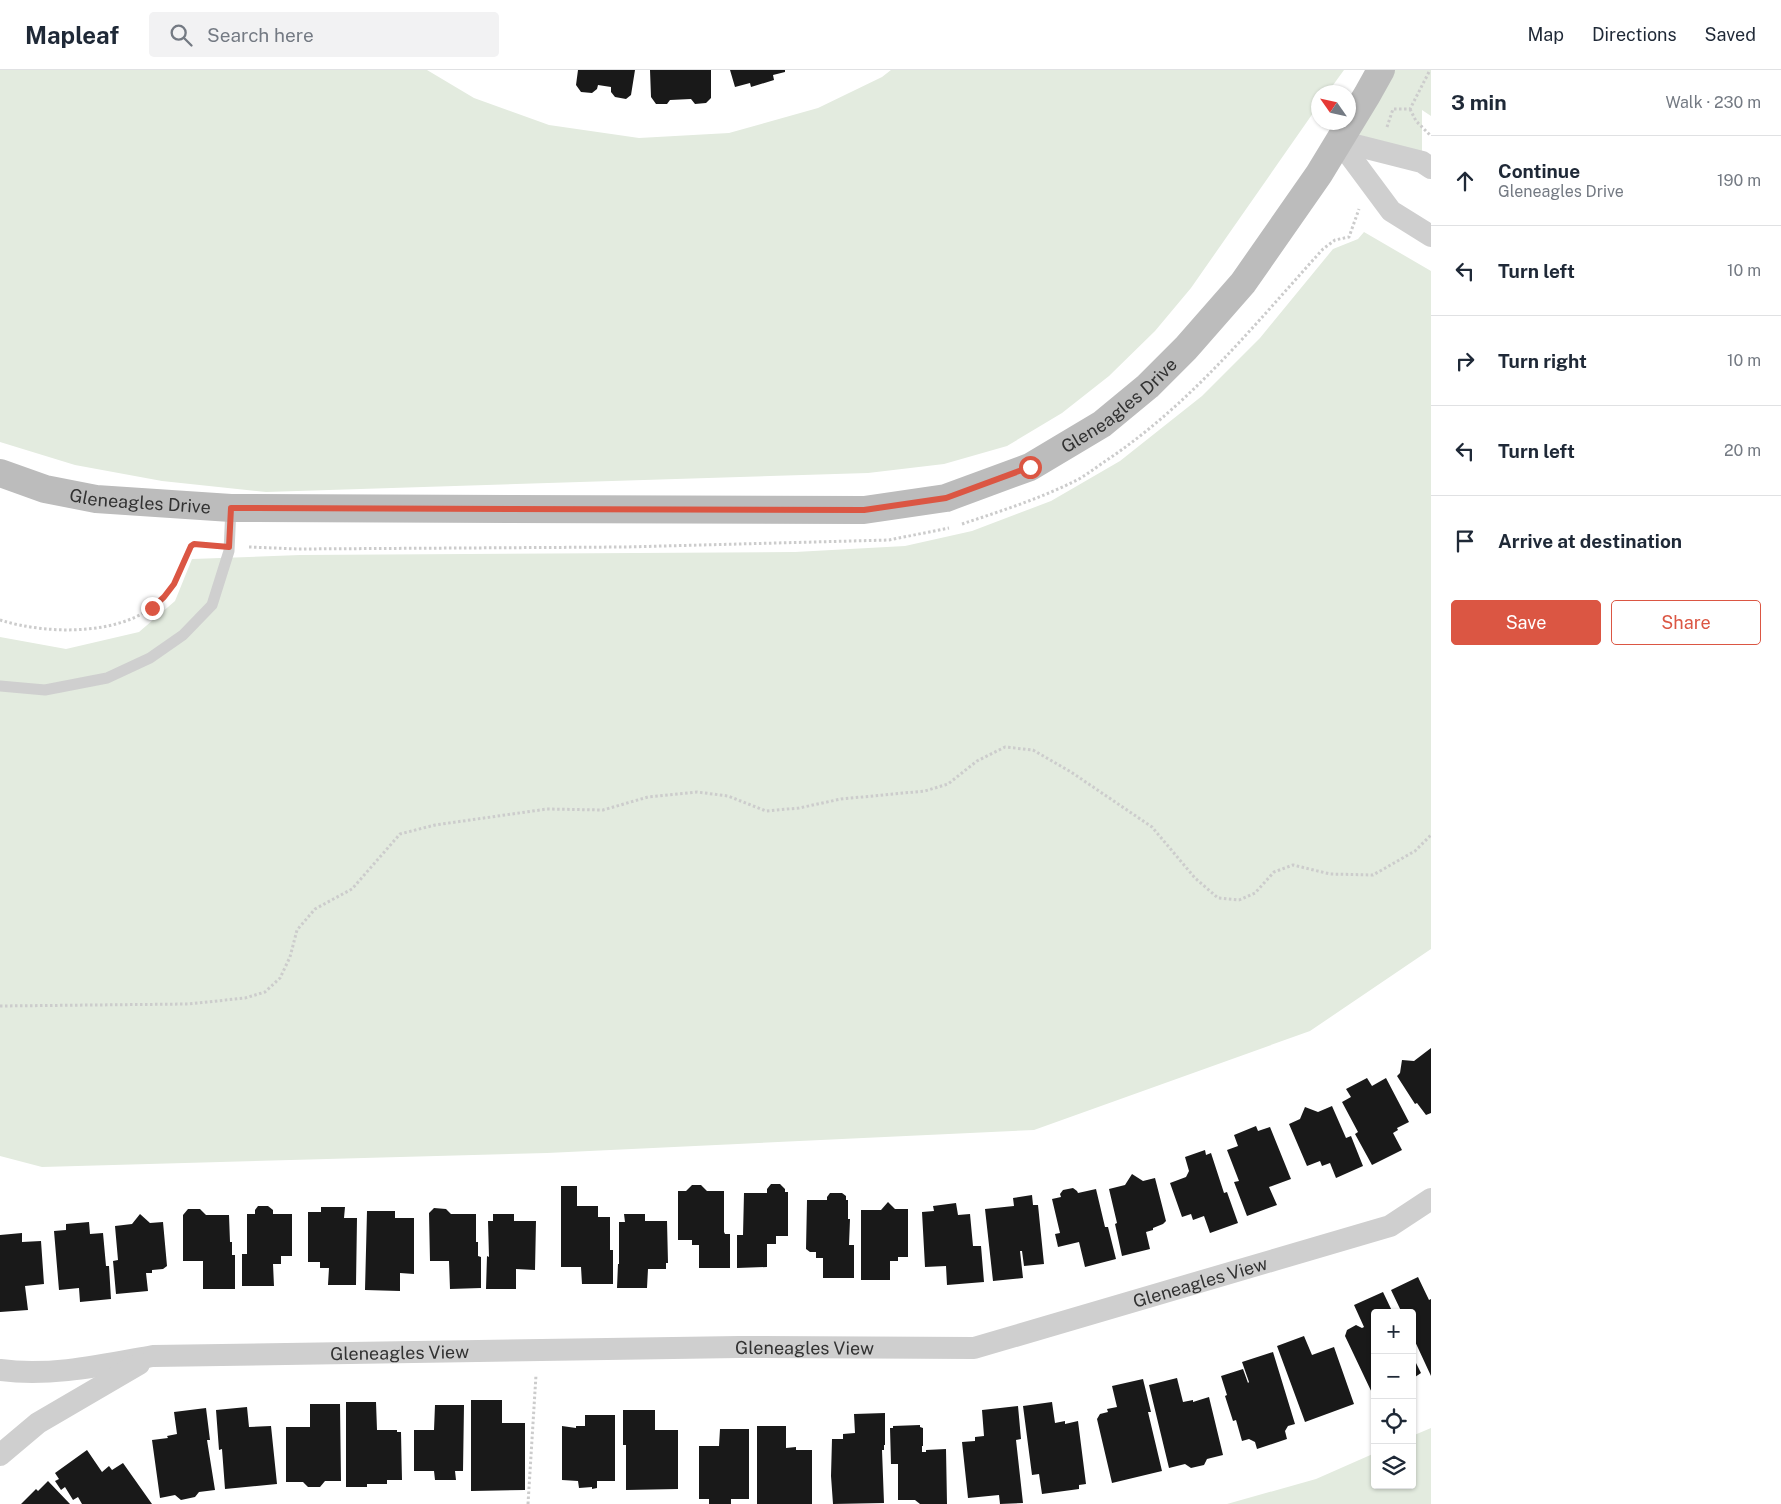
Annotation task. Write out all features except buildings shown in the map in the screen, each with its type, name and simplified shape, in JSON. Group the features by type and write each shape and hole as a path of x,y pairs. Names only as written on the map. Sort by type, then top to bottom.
{"street":[{"name":"Gleneagles Drive","path":"0,473 45,489 96,499 231,508 864,510 946,498 1030,467 1102,424 1148,386 1186,348 1243,283 1288,221 1339,142 1381,70"},
{"path":"1339,142 1422,162 1431,168"},
{"path":"1339,142 1391,210 1431,236"},
{"name":"Gleneagles View","path":"0,1370 11,1372 72,1370 153,1356 739,1347 974,1348 1390,1226 1431,1198"},
{"name":"Gleneagles View","path":"0,1455 38,1423 153,1356"}],"lane":[{"path":"0,686 45,690 107,678 150,658 183,635 212,605 227,561 231,508"}],"path":[{"path":"1410,108 1430,70"},
{"path":"1410,108 1416,121 1431,136"},
{"path":"1378,151 1393,109 1410,108"},
{"path":"0,620 34,629 54,631 76,631 121,622 152,608 164,597 174,584 191,546 194,544 298,549 626,547 889,540 953,527 1015,507 1079,479 1139,437 1185,399 1245,338 1323,249 1334,240 1349,237 1368,181"},
{"path":"0,1006 188,1004 245,998 265,992 280,978 290,957 297,930 315,909 352,889 400,834 435,824 547,809 602,810 648,797 697,792 728,796 766,810 799,808 840,800 925,791 948,784 977,760 1005,747 1033,750 1071,772 1152,827 1195,878 1218,898 1238,900 1255,893 1274,872 1293,865 1330,874 1373,875 1415,851 1431,835"},
{"path":"528,1504 537,1350"}],"shaded area":[{"path":"0,70 427,70 474,98 549,125 639,138 729,133 818,108 882,77 891,70 1344,70 1333,85 1311,85 1311,116 1191,288 1155,331 1109,376 1062,413 1007,446 944,464 868,473 266,492 162,481 75,465 0,442"},
{"path":"1381,70 1431,70 1431,116 1422,110 1422,162 1339,141 1346,130 1356,130 1356,112"},
{"path":"1364,232 1431,271 1431,949 1310,1031 1034,1130 547,1153 42,1167 0,1156 0,637 66,649 139,632 175,601 192,559 300,555 795,552 905,546 972,531 1051,501 1120,461 1202,396 1260,338 1333,249 1358,239"},
{"path":"1431,1428 1431,1504 1227,1504 1316,1479 1371,1455 1371,1489 1416,1489 1416,1434"}],"route":[{"path":"152,608 174,584 191,546 194,544 229,547 231,508 864,510 946,498 1030,467"}]}
